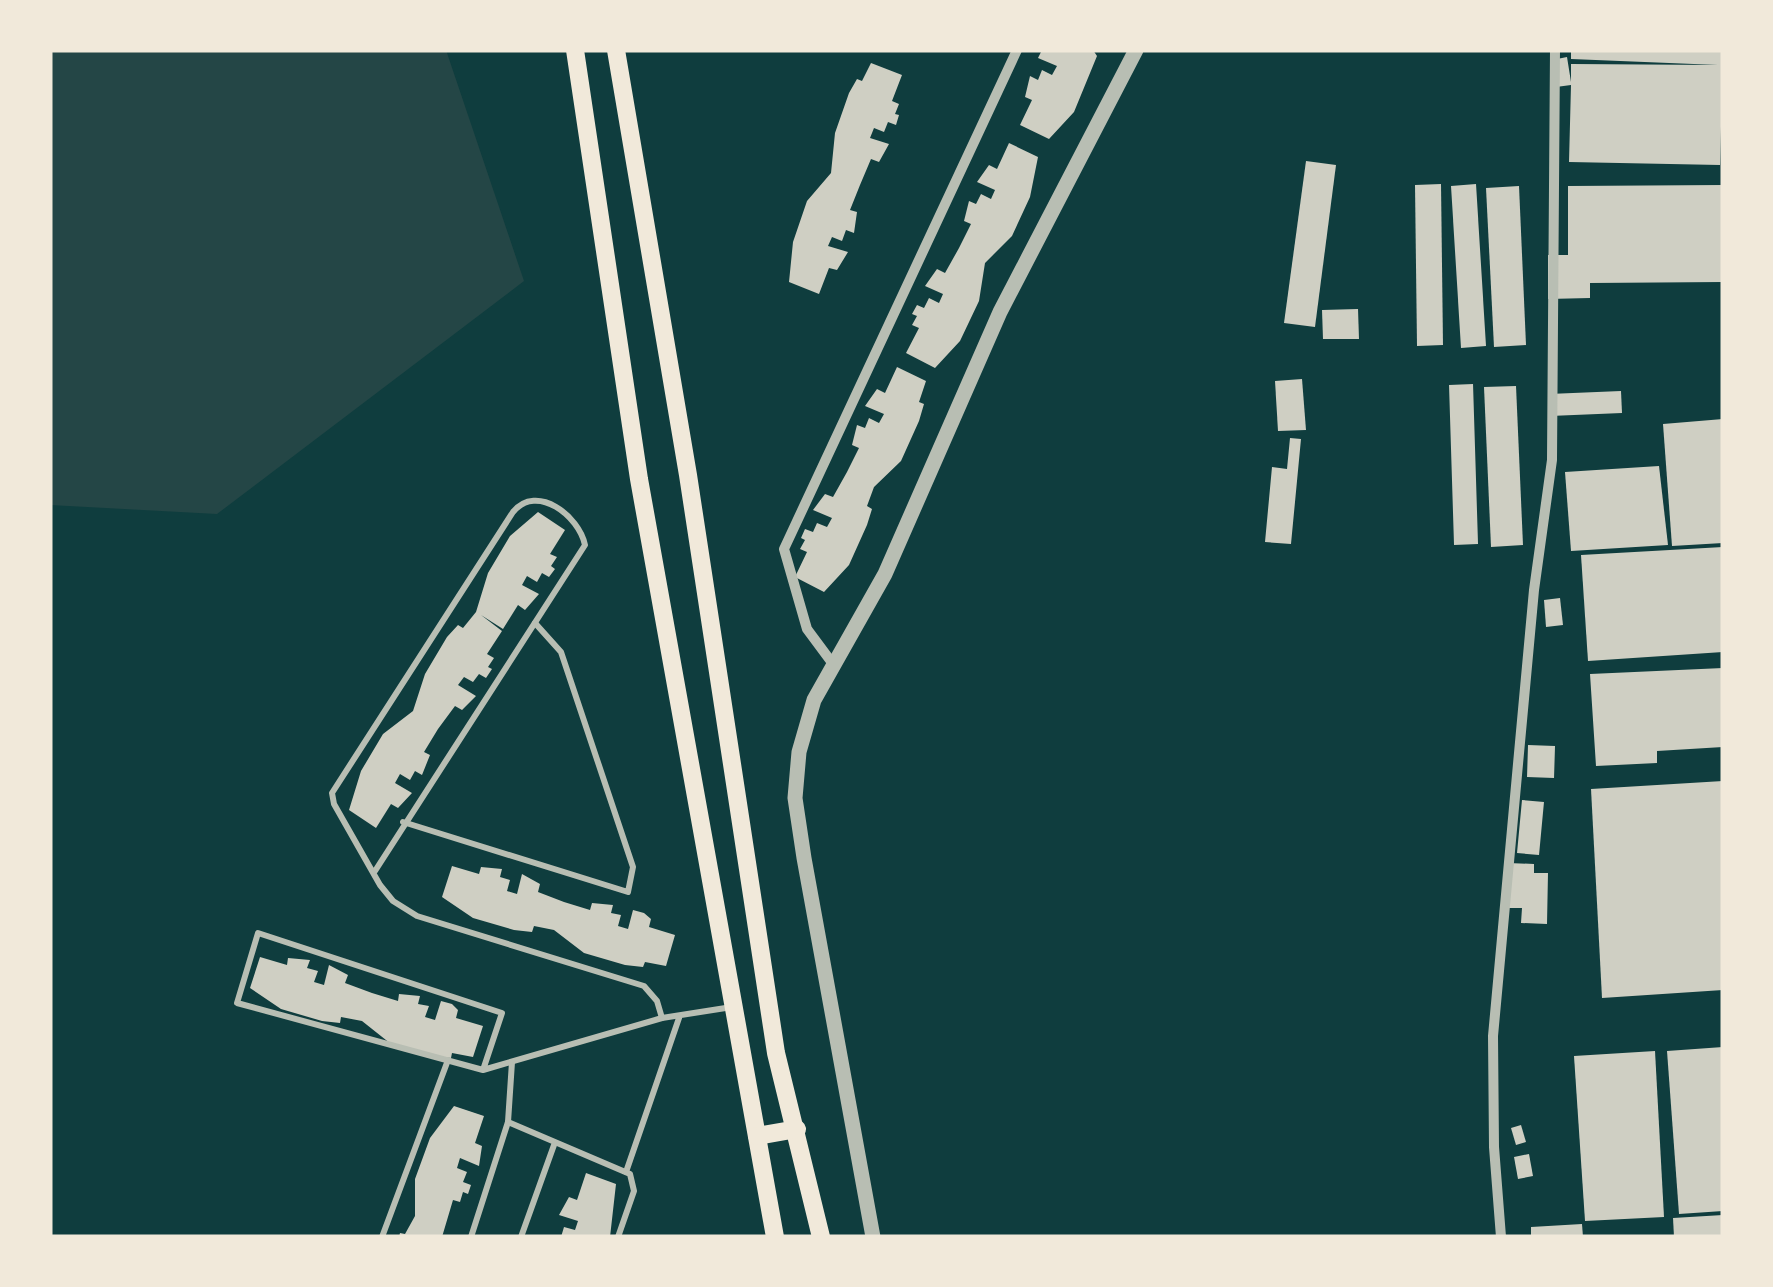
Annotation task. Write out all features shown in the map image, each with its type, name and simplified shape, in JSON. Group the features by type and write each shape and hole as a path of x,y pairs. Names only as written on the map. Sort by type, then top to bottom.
{"main road":[{"path":"574,50 639,479 775,1237"},
{"path":"616,50 688,476 776,1053 821,1237"},
{"path":"757,1136 797,1129"}],"street":[{"path":"833,664 807,629 784,549 1017,50"},
{"path":"874,1237 795,798 798,752 814,700 885,574 1000,312 1136,50"},
{"path":"1501,1237 1494,1147 1493,1036 1534,590 1552,460 1554,50"}],"lane":[{"path":"375,870 585,544 577,523 546,501 530,499 513,512 332,793 340,817 393,901 418,916 644,986 656,1001 662,1018"},
{"path":"403,822 628,892 633,867 567,670 554,641 535,623"},
{"path":"483,1070 502,1013 258,934 237,1003 483,1070 662,1018 734,1006"},
{"path":"618,1237 634,1191 626,1172 678,1018"},
{"path":"382,1237 448,1060"},
{"path":"472,1237 508,1122 512,1062"},
{"path":"508,1122 554,1146 626,1172"},
{"path":"521,1237 554,1146"}],"shaded area":[{"path":"50,50 446,50 524,281 217,514 50,505"}],"building":[{"path":"1042,50 1093,50 1097,56 1074,112 1049,139 1020,125 1032,100 1025,97 1030,76 1038,80 1042,70 1052,75 1057,66 1038,58"},
{"path":"1571,50 1723,50 1720,165 1569,162 1571,85 1556,87 1552,60 1567,57 1571,82 1571,64 1718,65 1571,59"},
{"path":"871,63 902,75 892,101 899,104 895,114 899,115 896,125 888,122 884,132 874,128 870,138 889,144 879,162 871,159 850,210 857,212 854,233 846,230 842,241 832,237 828,246 848,252 837,270 829,268 819,294 789,282 793,242 807,201 831,173 835,133 849,93 857,79 862,81"},
{"path":"1009,143 1038,157 1030,197 1012,236 985,263 979,301 960,341 935,368 906,353 919,328 912,325 917,316 912,314 917,305 924,308 929,298 939,303 943,294 925,286 937,269 945,273 959,248 971,224 964,221 969,201 976,204 981,194 991,199 995,190 977,182 989,165 997,169"},
{"path":"1306,161 1336,165 1315,327 1284,323"},
{"path":"1441,184 1443,345 1417,346 1415,185"},
{"path":"1476,184 1486,346 1461,348 1451,186"},
{"path":"1723,185 1723,282 1590,283 1590,298 1548,299 1548,255 1568,255 1568,186"},
{"path":"1519,186 1526,345 1494,347 1486,188"},
{"path":"1358,309 1359,339 1323,339 1322,310"},
{"path":"897,367 926,381 919,402 924,404 919,421 901,461 874,487 867,506 872,509 867,525 849,565 824,592 795,577 807,552 800,549 805,540 801,538 805,529 813,532 817,523 827,527 832,518 813,510 825,494 833,497 847,472 859,448 852,445 857,425 865,428 869,418 879,423 884,414 865,406 877,389 885,393"},
{"path":"1302,379 1306,430 1278,431 1275,381"},
{"path":"1473,384 1478,544 1454,545 1449,385"},
{"path":"1516,386 1523,545 1491,547 1484,387"},
{"path":"1621,391 1622,413 1550,416 1549,394"},
{"path":"1723,419 1723,543 1672,546 1663,424"},
{"path":"1290,438 1301,439 1291,544 1265,542 1272,467 1287,469"},
{"path":"1659,466 1668,545 1571,551 1565,472"},
{"path":"538,512 565,530 550,554 557,557 551,566 555,569 549,577 542,573 537,582 527,576 522,585 539,594 525,610 518,605 503,629 481,615 502,631 487,654 494,658 488,667 492,669 486,678 479,674 473,682 464,677 458,685 476,696 462,710 455,706 438,729 424,752 430,755 422,775 415,771 410,780 400,774 395,783 412,793 398,808 391,804 376,828 349,810 361,771 383,734 413,711 425,674 447,637 458,625 463,628 476,612 488,573 510,536"},
{"path":"1723,547 1723,652 1588,661 1581,555"},
{"path":"1560,598 1563,625 1546,627 1544,600"},
{"path":"1723,668 1723,747 1657,751 1657,763 1596,766 1590,674"},
{"path":"1528,745 1555,746 1554,778 1527,777"},
{"path":"1723,781 1723,990 1602,998 1591,789"},
{"path":"1522,800 1544,802 1539,855 1517,853"},
{"path":"1508,863 1534,864 1534,873 1548,873 1547,924 1521,923 1522,908 1508,908"},
{"path":"452,866 479,874 481,867 502,869 500,877 510,880 507,891 517,894 522,874 540,884 538,892 564,902 590,910 592,903 613,905 611,913 621,915 618,926 628,929 633,910 644,913 651,919 649,927 675,935 666,966 645,962 643,967 625,965 584,953 554,930 534,926 532,932 514,930 473,918 442,897"},
{"path":"260,957 287,965 288,958 310,960 307,968 318,971 314,982 324,985 329,965 348,975 345,983 372,993 398,1001 399,994 420,996 418,1004 429,1006 425,1017 435,1020 441,1001 452,1004 458,1010 456,1018 483,1026 473,1057 452,1053 451,1058 433,1056 391,1044 362,1021 341,1017 340,1023 322,1021 281,1009 250,988"},
{"path":"1723,1047 1723,1211 1679,1214 1667,1051"},
{"path":"1655,1051 1664,1217 1585,1221 1574,1056"},
{"path":"454,1106 484,1116 475,1143 482,1146 479,1166 460,1158 457,1168 467,1172 463,1182 471,1185 468,1194 463,1192 460,1202 453,1200 442,1237 399,1237 415,1216 415,1179 430,1138"},
{"path":"1521,1125 1526,1142 1516,1145 1511,1128"},
{"path":"1529,1154 1533,1176 1518,1179 1514,1157"},
{"path":"586,1173 616,1184 610,1237 561,1237 564,1227 575,1230 578,1221 559,1215 569,1197 577,1200"},
{"path":"1723,1215 1723,1237 1674,1237 1673,1218"},
{"path":"1582,1224 1583,1237 1531,1237 1531,1227"}]}
